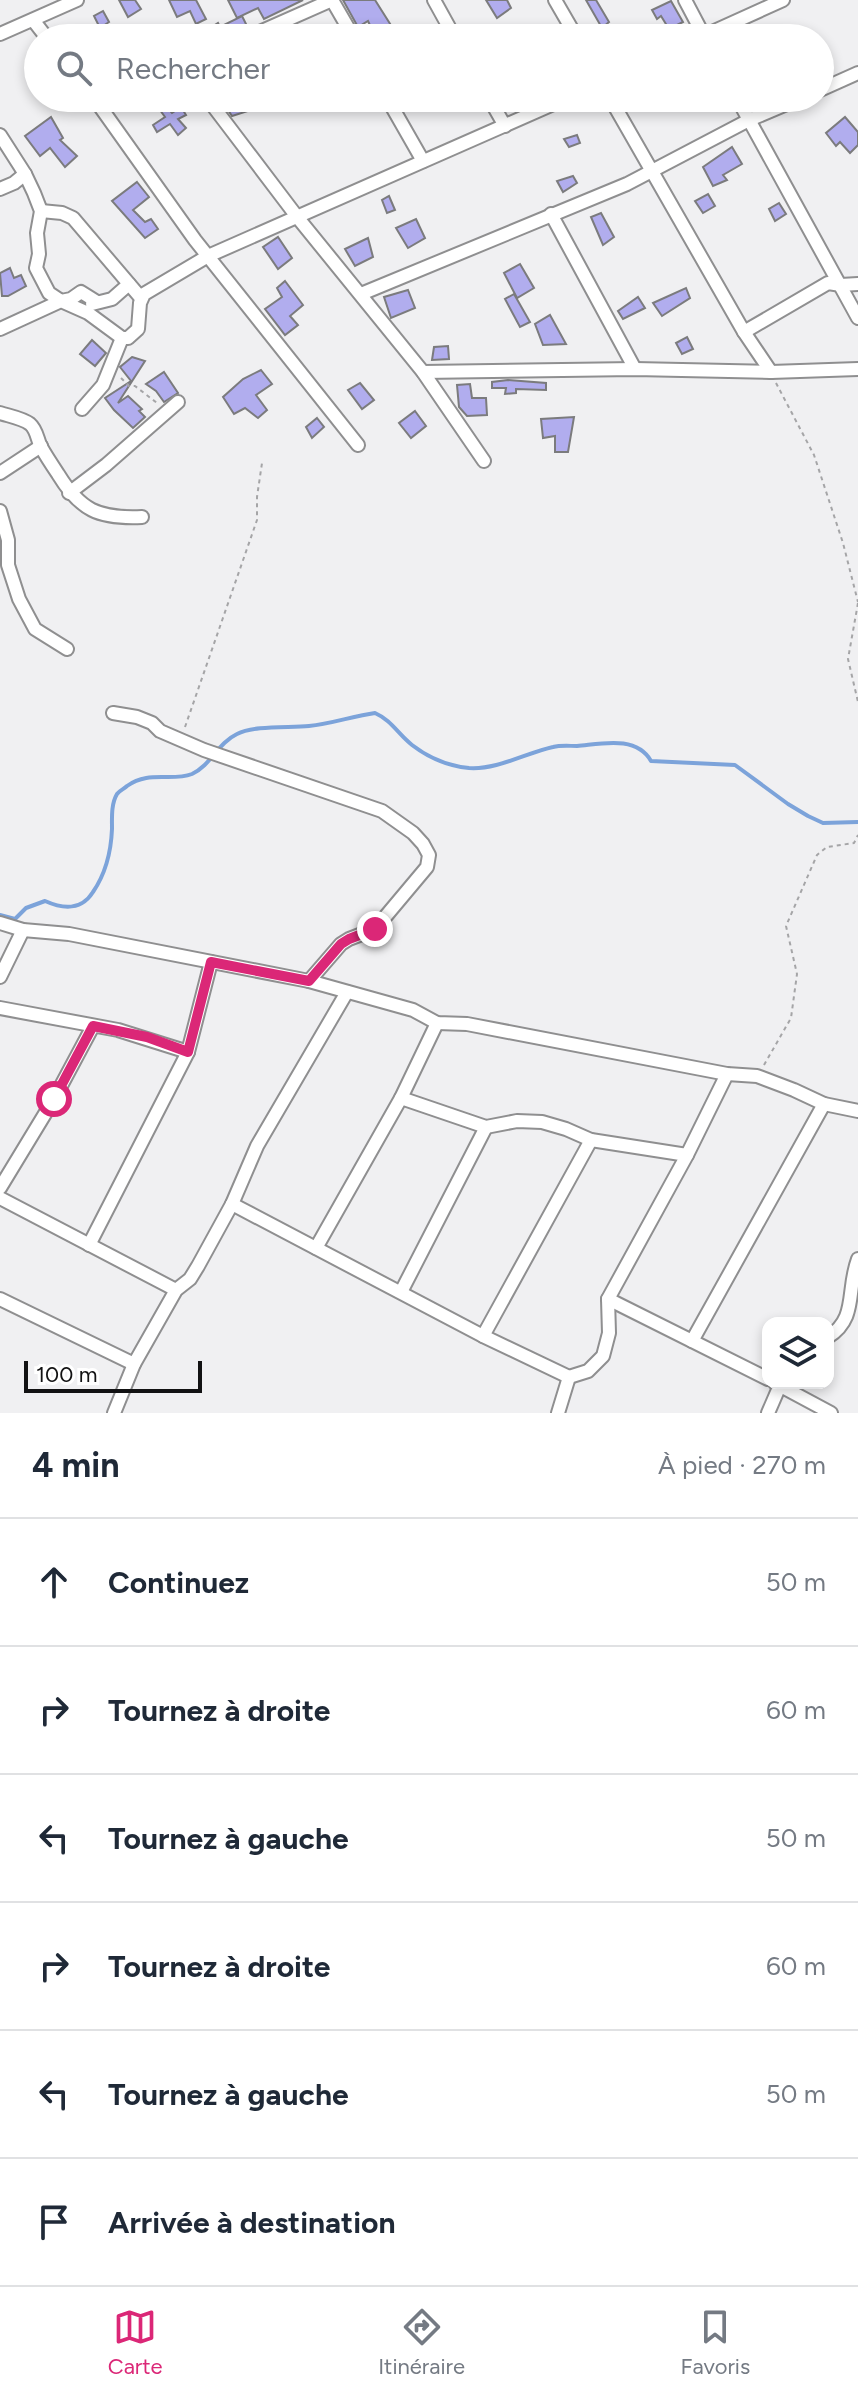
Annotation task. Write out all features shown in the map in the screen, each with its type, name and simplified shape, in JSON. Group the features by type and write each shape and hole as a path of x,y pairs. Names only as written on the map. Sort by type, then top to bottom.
{"street":[{"path":"0,34 77,0"},
{"path":"278,24 332,0 346,24"},
{"path":"434,0 447,24"},
{"path":"555,0 569,24"},
{"path":"685,0 697,24"},
{"path":"731,24 783,0"},
{"path":"33,20 36,24"},
{"path":"834,84 858,73"},
{"path":"106,112 208,256 358,445"},
{"path":"218,112 298,218 423,372 484,461"},
{"path":"395,112 423,161"},
{"path":"497,112 505,126"},
{"path":"141,298 208,256 536,112"},
{"path":"618,112 744,332 771,372"},
{"path":"745,112 858,318"},
{"path":"361,294 652,172 768,112"},
{"path":"0,135 25,174 41,211 36,268 49,293 83,310 122,338 128,338 138,329 141,298 73,218 62,213 41,211"},
{"path":"0,189 25,174"},
{"path":"551,214 635,369"},
{"path":"744,332 828,283 858,284"},
{"path":"83,310 97,302 112,299 129,284"},
{"path":"0,329 81,292 97,302"},
{"path":"82,409 103,385 122,338"},
{"path":"423,372 858,369"},
{"path":"69,493 178,402"},
{"path":"0,413 30,424 77,502 93,512 142,517"},
{"path":"0,473 41,446"},
{"path":"0,511 8,540 8,565 19,599 35,629 67,649"},
{"path":"113,713 137,717 204,750 382,811 423,844 429,855 427,867 375,929 341,944 309,981"},
{"path":"0,923 23,930 69,934 309,981 413,1010 437,1023 467,1024 727,1074 757,1076 824,1104 858,1111"},
{"path":"0,977 23,930"},
{"path":"89,1245 188,1052 211,962"},
{"path":"114,1413 134,1364 176,1290 190,1279 232,1204 263,1134 347,992"},
{"path":"0,1008 147,1037 188,1052"},
{"path":"316,1248 401,1098 437,1023"},
{"path":"0,1188 54,1099 93,1026"},
{"path":"232,1204 483,1336 569,1377 588,1371 603,1356 609,1333 608,1299 687,1155 727,1074"},
{"path":"401,1098 486,1127 517,1121 542,1122 591,1140 687,1155"},
{"path":"692,1341 824,1104"},
{"path":"401,1292 486,1127"},
{"path":"483,1336 591,1140"},
{"path":"0,1198 176,1290"},
{"path":"834,1334 854,1322 853,1279 858,1259"},
{"path":"0,1299 134,1364"},
{"path":"608,1299 762,1376"},
{"path":"558,1413 569,1377"},
{"path":"768,1413 774,1389"},
{"path":"787,1389 831,1413"}],"path":[{"path":"110,368 129,386 135,386 153,399 166,413"},
{"path":"771,372 814,455 843,543 858,602 848,659 858,702"},
{"path":"180,739 257,520 262,463"},
{"path":"757,1076 791,1018 797,974 786,926 817,855 827,847 854,843 858,835"}],"building":[{"path":"119,0 135,0 141,9 128,17"},
{"path":"169,0 196,0 206,19 196,24 190,11 177,17"},
{"path":"228,0 303,0 264,19 258,8 237,18"},
{"path":"343,0 375,0 390,24 369,24 368,21 356,24"},
{"path":"486,0 507,0 511,8 497,18"},
{"path":"586,0 596,0 609,22 600,24"},
{"path":"671,1 683,22 666,24 661,16 657,19 652,10"},
{"path":"103,11 109,22 98,24 94,16"},
{"path":"242,16 246,24 226,24"},
{"path":"161,112 184,112 186,115 178,119 186,128 178,135 170,124 157,132 153,125 165,117"},
{"path":"51,117 63,138 60,140 77,156 65,167 50,148 40,156 25,136"},
{"path":"845,117 858,132 858,145 850,153 840,142 836,146 826,133"},
{"path":"577,135 580,143 569,147 564,139"},
{"path":"732,147 742,164 723,175 727,180 713,186 703,167"},
{"path":"573,176 577,183 563,192 557,181"},
{"path":"137,182 149,197 133,210 145,222 151,219 158,229 145,238 112,201"},
{"path":"708,194 715,206 703,213 695,201"},
{"path":"389,196 395,210 387,213 382,200"},
{"path":"779,203 786,214 775,221 769,209"},
{"path":"601,213 614,237 603,245 591,217"},
{"path":"416,219 425,238 408,248 396,228"},
{"path":"278,237 292,258 278,269 263,247"},
{"path":"368,238 373,257 355,266 345,249"},
{"path":"520,264 534,288 517,298 504,273"},
{"path":"10,268 14,278 21,275 26,286 2,296 0,273"},
{"path":"285,281 303,305 290,316 298,325 285,335 265,309 282,297 277,288"},
{"path":"686,288 690,298 662,316 653,303"},
{"path":"408,290 415,308 391,318 384,297"},
{"path":"514,294 530,322 520,327 505,299"},
{"path":"638,297 645,308 623,319 618,311"},
{"path":"550,315 566,344 543,345 535,324"},
{"path":"687,337 693,349 682,354 676,343"},
{"path":"92,340 106,353 95,366 80,354"},
{"path":"448,346 449,359 432,360 434,347"},
{"path":"132,357 145,361 118,403 128,396 142,409 139,411 145,417 133,428 105,398 131,381 120,367"},
{"path":"261,370 272,384 256,395 267,410 258,418 245,408 234,414 223,397 243,379"},
{"path":"164,372 178,393 164,402 146,384"},
{"path":"492,382 546,383 546,390 516,389 516,393 505,394 506,388 492,388"},
{"path":"360,383 374,400 362,409 348,390"},
{"path":"470,384 472,398 486,398 487,415 467,416 459,407 457,385"},
{"path":"415,411 426,426 411,438 399,423"},
{"path":"574,417 568,452 555,452 555,436 543,438 541,419"},
{"path":"317,418 324,427 312,438 306,427"}],"waterway":[{"path":"0,915 15,919 26,908 45,901 71,907 83,903 98,885 107,862 115,798 119,791 135,781 192,774 230,738 244,731 317,725 375,713 418,750 454,765 480,768 559,746 627,744 636,747 651,761 735,765 788,804 823,823 858,822"}],"route":[{"path":"54,1099 93,1026 147,1037 188,1052 211,962 309,981 341,944 375,929"}]}
